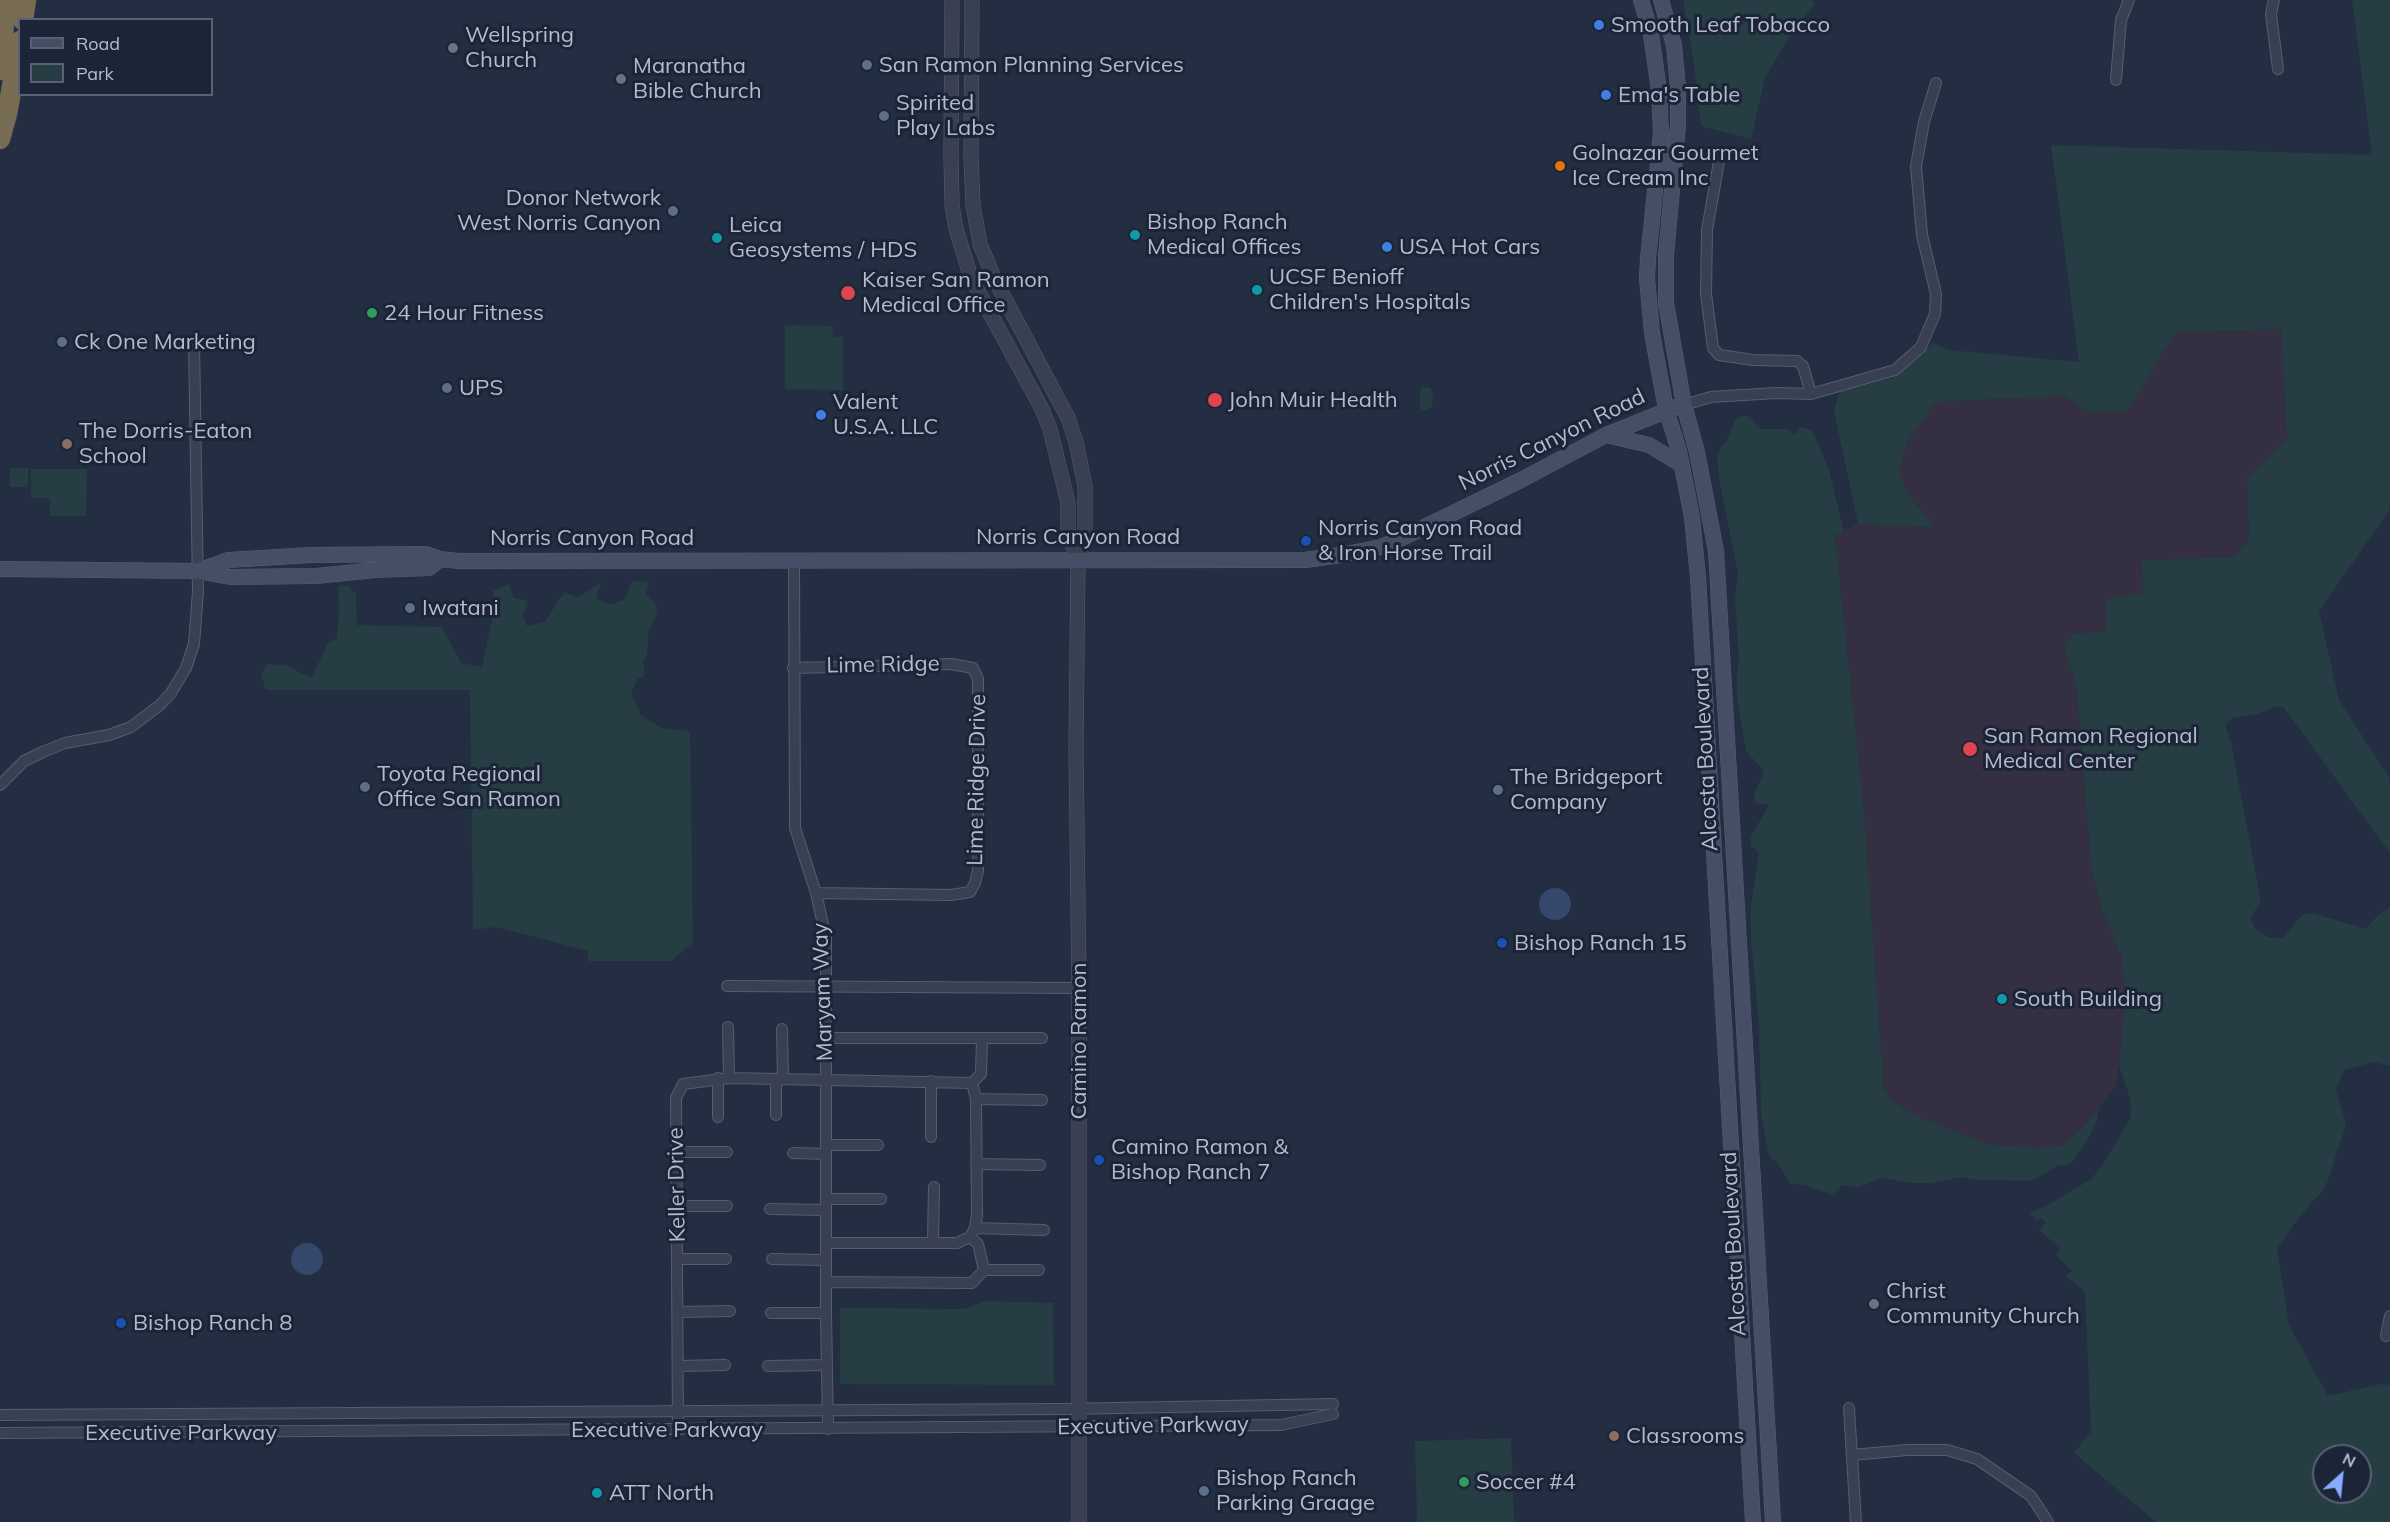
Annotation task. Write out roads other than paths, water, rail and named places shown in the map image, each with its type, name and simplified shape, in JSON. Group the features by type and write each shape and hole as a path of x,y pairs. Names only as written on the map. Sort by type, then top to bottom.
{"highway":[{"path":"0,70 6,0"},
{"path":"23,18 26,0"},
{"path":"0,139 18,52"}],"main road":[{"name":"Alcosta Boulevard","path":"1641,0 1651,34 1659,90 1660,133 1650,220 1647,278 1652,333 1666,409 1682,465 1692,517 1698,577 1753,1522"},
{"name":"Alcosta Boulevard","path":"1661,0 1674,45 1678,88 1678,125 1666,255 1666,303 1683,405 1698,452 1716,551 1773,1522"},
{"name":"Norris Canyon Road","path":"198,571 228,560 311,555 426,554 440,560 1305,560 1381,547 1481,500 1606,435 1666,409 1683,405"},
{"path":"1606,435 1649,445 1682,465"},
{"name":"Norris Canyon Road","path":"0,570 198,571 230,577 316,576 375,570 429,568 440,560"}],"street":[{"name":"Camino Ramon","path":"952,0 951,166 952,205 956,229 971,278 1042,409 1050,429 1068,503 1068,533 1078,559"},
{"name":"Camino Ramon","path":"972,0 971,157 973,205 980,244 995,280 1056,393 1073,434 1085,486 1085,531 1078,559 1076,749 1079,988 1079,1522"},
{"path":"2116,80 2121,20 2129,0"},
{"path":"2274,0 2271,14 2278,69"},
{"path":"1683,405 1711,397 1777,393 1811,394 1895,370 1920,347 1930,330 1935,314 1936,294 1922,235 1916,166 1924,122 1936,83"},
{"path":"1720,156 1707,230 1706,294 1713,348 1719,355 1753,360 1797,361 1803,366 1811,394"},
{"path":"0,785 24,761 45,751 65,743 109,735 131,727 160,705 181,678 194,644 198,571 194,341"},
{"name":"Maryam Way","path":"794,560 795,828 816,893 826,938 825,1313 828,1429"},
{"name":"Lime Ridge","path":"793,668 931,664 951,664 973,668"},
{"name":"Lime Ridge Drive","path":"816,893 951,895 970,892 978,871 979,807 978,679 973,668"},
{"path":"727,986 1079,988"},
{"path":"718,1118 728,1028"},
{"path":"776,1115 782,1029"},
{"path":"826,1038 1042,1038"},
{"path":"982,1038 981,1074 972,1083 976,1099 976,1164 972,1233 978,1244 984,1270"},
{"name":"Keller Drive","path":"678,1430 676,1098 683,1084 724,1078 972,1083"},
{"path":"931,1137 932,1081"},
{"path":"976,1099 1042,1100"},
{"path":"794,1153 878,1145"},
{"path":"677,1152 727,1152"},
{"path":"976,1164 1040,1165"},
{"path":"933,1242 934,1187"},
{"path":"770,1209 881,1199"},
{"path":"677,1206 727,1206"},
{"path":"826,1243 957,1243 972,1233 1044,1230"},
{"path":"678,1260 726,1259"},
{"path":"771,1259 826,1260"},
{"path":"826,1282 962,1284 972,1282 984,1270 1039,1270"},
{"path":"678,1312 730,1311"},
{"path":"771,1313 825,1313"},
{"path":"2386,1336 2390,1316"},
{"path":"679,1365 725,1365"},
{"path":"768,1366 826,1365"},
{"name":"Executive Parkway","path":"0,1415 1078,1408 1333,1409 1281,1425 0,1433"},
{"path":"1849,1408 1856,1522"},
{"path":"705,1411 705,1430"},
{"path":"1852,1455 1907,1450 1947,1450 1977,1459 2031,1496 2048,1522"}],"water":[{"path":"1555,888 1566,893 1571,904 1566,915 1555,920 1544,915 1539,904 1544,893"},
{"path":"307,1243 318,1248 323,1259 318,1270 307,1275 296,1270 291,1259 296,1248"}],"place":[{"name":"Smooth Leaf Tobacco","path":"1599,25"},
{"name":"Wellspring Church","path":"453,48"},
{"name":"San Ramon Planning Services","path":"867,65"},
{"name":"Maranatha Bible Church","path":"621,79"},
{"name":"Ema's Table","path":"1606,95"},
{"name":"Spirited Play Labs","path":"884,116"},
{"name":"Golnazar Gourmet Ice Cream Inc","path":"1560,166"},
{"name":"Donor Network West Norris Canyon","path":"673,211"},
{"name":"Bishop Ranch Medical Offices","path":"1135,235"},
{"name":"Leica Geosystems / HDS","path":"717,238"},
{"name":"USA Hot Cars","path":"1387,247"},
{"name":"UCSF Benioff Children's Hospitals","path":"1257,290"},
{"name":"Kaiser San Ramon Medical Office","path":"848,293"},
{"name":"24 Hour Fitness","path":"372,313"},
{"name":"Ck One Marketing","path":"62,342"},
{"name":"UPS","path":"447,388"},
{"name":"John Muir Health","path":"1215,400"},
{"name":"Valent U.S.A. LLC","path":"821,415"},
{"name":"The Dorris-Eaton School","path":"67,444"},
{"name":"Norris Canyon Road & Iron Horse Trail","path":"1306,541"},
{"name":"Iwatani","path":"410,608"},
{"name":"San Ramon Regional Medical Center","path":"1970,749"},
{"name":"Toyota Regional Office San Ramon","path":"365,787"},
{"name":"The Bridgeport Company","path":"1498,790"},
{"name":"Bishop Ranch 15","path":"1502,943"},
{"name":"South Building","path":"2002,999"},
{"name":"Camino Ramon & Bishop Ranch 7","path":"1099,1160"},
{"name":"Christ Community Church","path":"1874,1304"},
{"name":"Bishop Ranch 8","path":"121,1323"},
{"name":"Classrooms","path":"1614,1436"},
{"name":"Soccer #4","path":"1464,1482"},
{"name":"Bishop Ranch Parking Graage","path":"1204,1491"},
{"name":"ATT North","path":"597,1493"}]}
